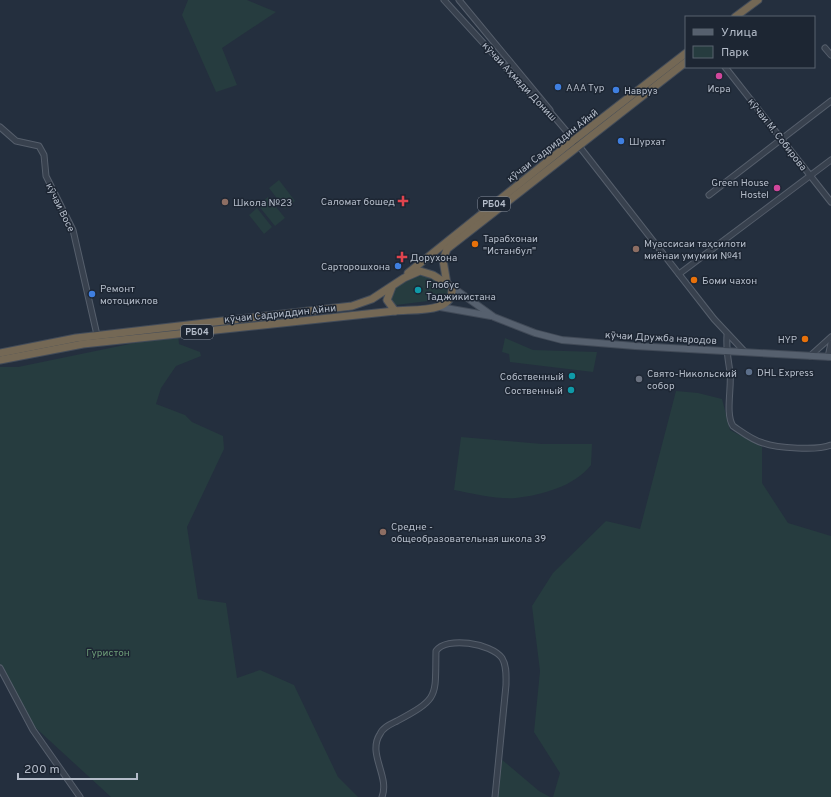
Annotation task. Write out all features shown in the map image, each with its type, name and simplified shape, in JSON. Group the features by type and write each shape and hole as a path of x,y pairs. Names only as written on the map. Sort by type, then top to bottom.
{"highway":[{"path":"736,16 758,0"},
{"path":"744,16 765,0"},
{"name":"кӯчаи Садриддин Айнӣ","path":"404,278 413,268 685,54"},
{"name":"кӯчаи Садриддин Айнӣ","path":"450,285 443,260 447,250 685,63"},
{"name":"РБ04","path":"392,287 404,278 416,272 423,271 450,285"},
{"path":"440,307 451,299 450,285"},
{"path":"392,287 386,300 396,311"},
{"name":"кӯчаи Садриддин Айни","path":"0,353 40,344 97,336 352,306 372,299 392,287"},
{"name":"РБ04","path":"396,311 440,307"},
{"name":"кӯчаи Садриддин Айни","path":"0,360 83,344 396,311"}],"main road":[{"path":"450,285 494,316"},
{"path":"440,307 494,316"},
{"name":"кӯчаи Дружба народов","path":"494,316 535,333 562,340 621,345 830,357"}],"street":[{"name":"кӯчаи Аҳмади Дониш","path":"444,0 531,95 551,113 579,146 727,335 744,351"},
{"path":"460,0 546,104 551,113"},
{"path":"825,48 831,55"},
{"name":"кӯчаи М. Собирова","path":"726,68 831,202"},
{"path":"709,195 831,101"},
{"name":"кӯчаи Восе","path":"0,127 16,141 39,146 44,155 46,176 73,230 97,336"},
{"path":"679,274 831,160"},
{"path":"727,335 727,365 730,371 729,414 733,426 762,443 800,447 825,447 831,444"},
{"path":"810,356 831,337"},
{"path":"830,357 831,343"},
{"path":"382,797 384,780 377,759 376,748 380,733 385,728 414,712 430,701 434,690 436,650 439,646 451,644 476,644 496,652 505,663 506,685 495,797"},
{"path":"0,668 33,730 80,797"}],"green space":[{"path":"188,0 247,0 276,12 222,48 237,85 216,92 182,15"},
{"path":"279,180 295,201 285,209 269,188"},
{"path":"268,197 285,218 275,226 258,205"},
{"path":"257,208 272,227 264,234 249,215"},
{"path":"417,274 428,274 448,288 448,297 444,299 396,305 392,301 390,292"},
{"name":"Гуристон","path":"178,334 179,344 200,352 201,356 176,366 161,388 156,404 185,415 192,422 223,436 224,449 187,527 198,599 226,603 237,678 260,670 294,685 338,777 358,797 111,797 25,718 0,667 0,367 18,367"},
{"path":"505,338 533,350 597,352 593,372 510,362 509,354 502,352"},
{"path":"676,391 698,393 722,399 730,430 762,447 762,483 788,523 831,536 831,797 553,797 560,773 534,732 540,671 532,606 553,573 606,521 640,529"},
{"path":"461,437 542,444 592,444 591,465 576,479 567,484 547,492 526,497 502,498 454,490"},
{"path":"500,758 539,791 550,797 498,797"}],"place":[{"name":"Исра","path":"719,76"},
{"name":"ААА Тур","path":"558,87"},
{"name":"Навруз","path":"616,90"},
{"name":"Шурхат","path":"621,141"},
{"name":"Green House Hostel","path":"777,188"},
{"name":"Саломат бошед","path":"403,201"},
{"name":"Школа №23","path":"225,202"},
{"name":"Тарабхонаи \"Истанбул\"","path":"475,244"},
{"name":"Муассисаи таҳсилоти миёнаи умумии №41","path":"636,249"},
{"name":"Дорухона","path":"402,257"},
{"name":"Сарторошхона","path":"398,266"},
{"name":"Боми чахон","path":"694,280"},
{"name":"Глобус Таджикистана","path":"418,290"},
{"name":"Ремонт мотоциклов","path":"92,294"},
{"name":"HYP","path":"805,339"},
{"name":"DHL Express","path":"749,372"},
{"name":"Собственный","path":"572,376"},
{"name":"Свято-Никольский собор","path":"639,379"},
{"name":"Соственный","path":"571,390"},
{"name":"Средне - общеобразовательная школа 39","path":"383,532"}]}
